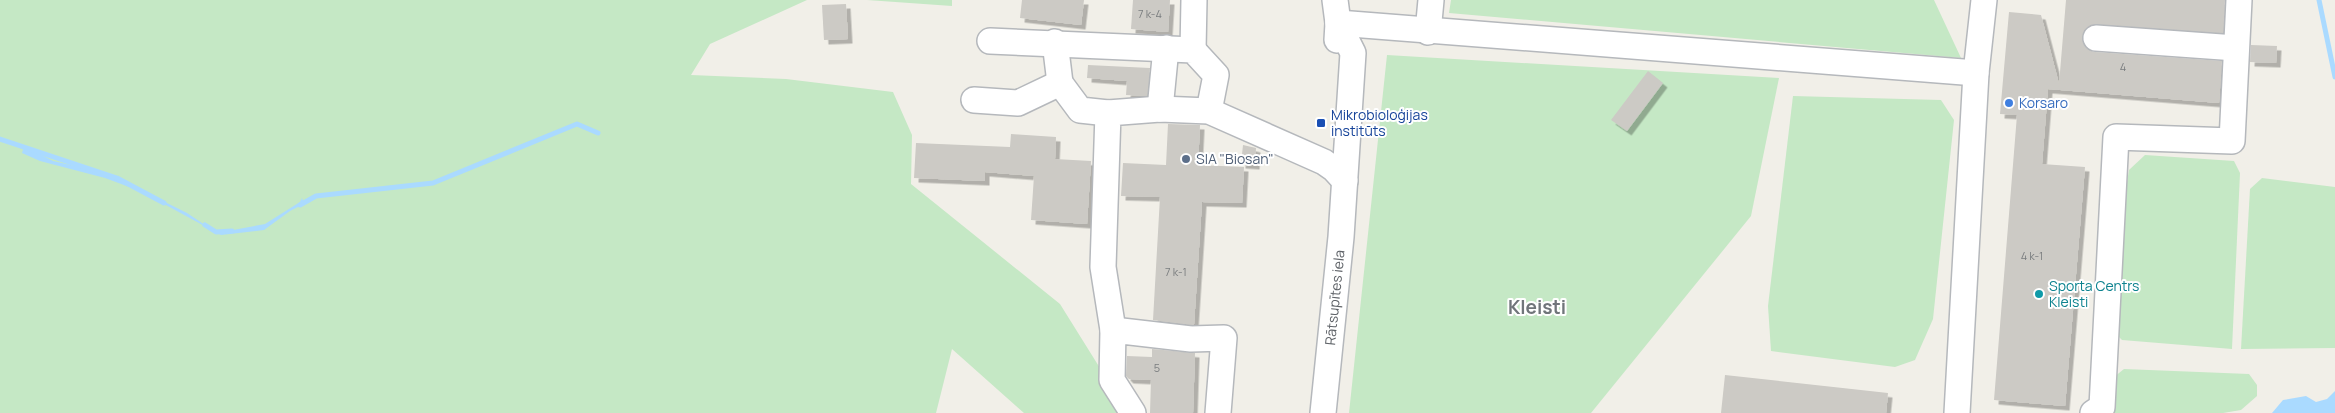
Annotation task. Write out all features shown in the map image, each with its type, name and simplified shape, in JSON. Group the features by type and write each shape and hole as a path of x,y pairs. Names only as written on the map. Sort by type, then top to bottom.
{"street":[{"path":"1193,50 1194,0"},
{"path":"1428,32 1431,0"},
{"path":"1957,413 1976,73 1984,0"},
{"path":"2093,413 2102,407 2116,137 2232,141 2239,0"},
{"path":"1337,12 1428,32 1976,73"},
{"name":"Rātsupītes iela","path":"1323,413 1341,237 1353,53 1337,12"},
{"path":"2096,38 2236,48"},
{"path":"990,40 1193,50 1216,74 1209,111"},
{"path":"1055,42 1060,83 1080,110 1108,113 1160,109 1209,111 1324,162 1334,169 1345,181"},
{"path":"1160,109 1166,48"},
{"path":"974,100 1018,103 1060,83"},
{"path":"1108,113 1103,267 1114,330 1112,380 1132,413"},
{"path":"1114,330 1191,338 1224,338 1218,413"}],"green space":[{"path":"0,0 807,0 710,44 691,75 786,79 893,92 912,135 911,184 1060,304 1128,413 1024,413 952,349 936,413 0,413"},
{"path":"867,0 952,0 952,6"},
{"path":"1451,0 1934,0 1961,58 1449,13"},
{"path":"1387,55 1779,78 1751,216 1591,413 1349,413"},
{"path":"1793,96 1941,100 1954,120 1933,319 1915,360 1895,367 1771,351 1768,306"},
{"path":"2145,155 2234,161 2240,173 2232,349 2122,340 2117,335 2119,231 2129,170"},
{"path":"2262,178 2335,187 2335,348 2241,349 2250,189"},
{"path":"2124,369 2249,374 2257,385 2257,396 2241,410 2223,413 2109,413 2108,382"}],"water":[{"path":"24,146 53,161 97,171 129,184 187,213 216,232 140,191 105,178 40,161 22,153"},
{"path":"302,198 304,204 290,211 264,230 221,235 217,233 265,224 300,202"},
{"path":"2335,391 2335,413 2272,413 2283,400 2306,396 2316,402 2327,399"}],"building":[{"path":"1022,0 1084,0 1081,25 1020,18"},
{"path":"1133,0 1170,0 1168,32 1131,29"},
{"name":"Sporta Centrs Kleisti","path":"2066,0 2225,0 2223,33 2097,24 2090,25 2084,30 2082,37 2088,50 2095,52 2222,61 2219,103 2048,89 2042,164 2085,167 2065,406 1994,400 2017,115 2000,114 2009,12 2041,15 2059,84"},
{"path":"846,4 848,39 824,40 822,5"},
{"path":"2251,45 2277,46 2276,63 2250,62"},
{"path":"1088,65 1150,68 1147,96 1126,95 1127,81 1087,78"},
{"path":"1648,71 1663,83 1627,131 1611,120"},
{"path":"1168,124 1200,125 1198,165 1244,167 1242,203 1202,202 1194,325 1153,320 1160,197 1121,196 1123,163 1166,165"},
{"path":"1011,134 1056,137 1055,159 1091,161 1087,224 1031,220 1034,176 985,172 985,181 914,178 916,143 1010,147"},
{"path":"1243,145 1256,148 1255,165 1241,164"},
{"path":"1152,349 1195,353 1193,413 1150,413 1151,380 1129,379 1126,376 1127,356 1152,357"},
{"path":"1725,375 1888,393 1886,413 1721,413"}],"waterway":[{"path":"2319,0 2335,77"},
{"path":"300,205 316,196 433,183 577,124 598,133"},
{"path":"0,139 117,178 164,203"},
{"path":"205,225 216,232 232,231"}],"place":[{"name":"Korsaro","path":"2009,103"},
{"name":"Mikrobioloģijas institūts","path":"1321,123"},
{"name":"SIA \"Biosan\"","path":"1186,159"},
{"name":"Sporta Centrs Kleisti","path":"2039,294"}],"district":[{"name":"Kleisti","path":"1537,307"}]}
